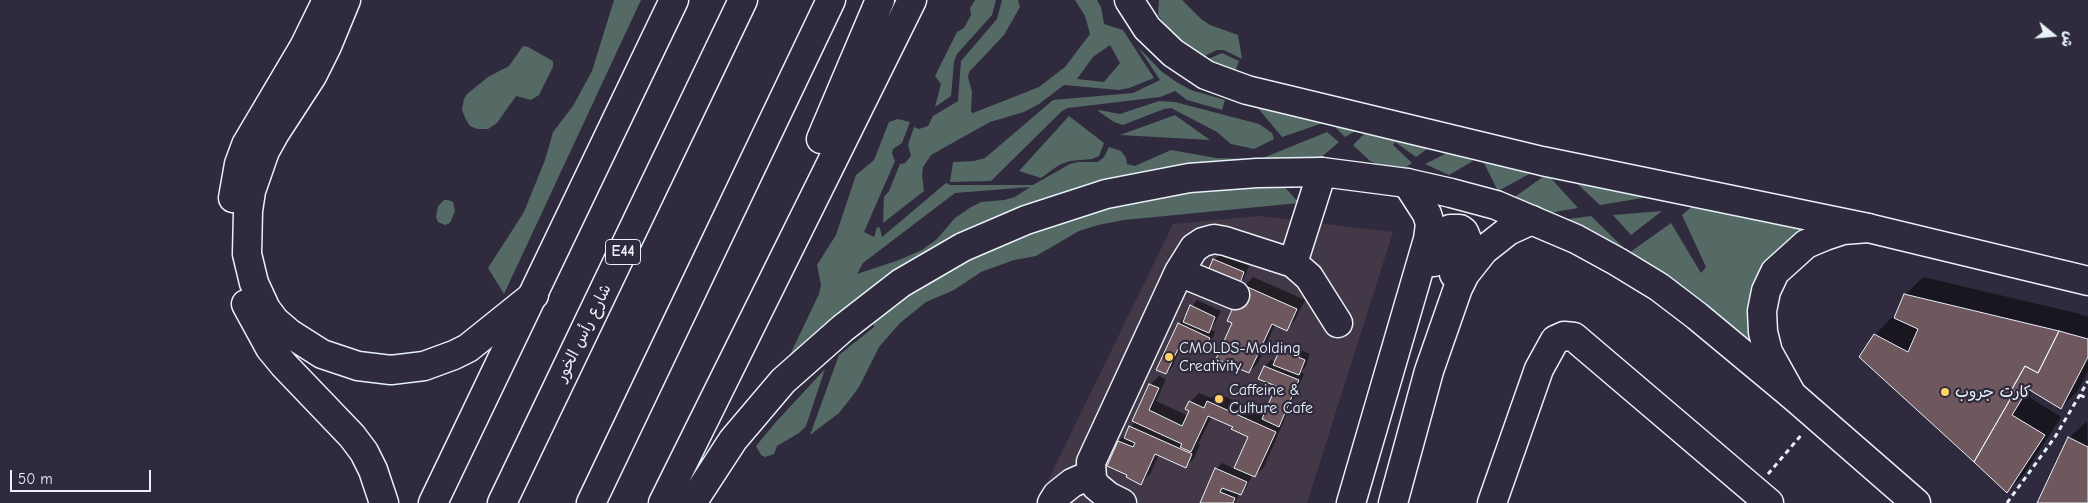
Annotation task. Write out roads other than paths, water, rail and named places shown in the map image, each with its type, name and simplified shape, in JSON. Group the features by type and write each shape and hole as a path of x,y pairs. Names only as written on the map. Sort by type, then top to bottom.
{"main road":[{"path":"327,0 304,47 246,145 235,183 231,224 232,245 243,293 253,318 270,348 352,436 373,470 384,503"},
{"path":"346,0 312,76 265,151 251,191 247,218 247,254 254,284 266,309 275,321 289,333 322,354 358,366 391,370 424,366 468,348 534,295"},
{"path":"433,503 674,0"},
{"name":"شارع رأس الخور","path":"502,503 744,0"},
{"path":"591,503 831,0"},
{"path":"784,256 783,240 794,198 837,105 880,0"},
{"path":"663,503 912,0"},
{"path":"1129,0 1148,28 1173,53 1206,75 1247,90 1552,164 1868,228 2088,281"},
{"path":"1293,263 1322,172"},
{"path":"692,503 733,440 756,411 812,353 871,304 901,283 955,251 994,233 1066,206 1139,186 1189,178 1257,173 1322,172 1407,183 1496,205 1576,239 1618,262 1659,287 1697,316 1792,396 1903,497"},
{"path":"1351,503 1427,246 1430,224 1425,210 1407,183"},
{"path":"1393,503 1429,371 1458,288 1474,262 1495,240 1508,231 1532,220"},
{"path":"1408,310 1423,295 1445,232 1455,228 1464,232 1467,236 1467,247 1450,282 1438,317 1439,329 1442,334"},
{"path":"1792,396 1768,352 1763,332 1762,311 1766,291 1776,272 1806,244 1843,230 1868,228"},
{"path":"1122,503 1101,492 1092,479 1091,470 1094,454 1179,272 1194,248 1203,242 1214,239 1293,263 1309,277 1338,322"},
{"path":"1179,272 1235,295"},
{"path":"1492,503 1539,369 1555,340 1564,336 1574,337 1761,497"},
{"path":"1052,503 1057,495 1072,483 1081,479 1092,479"}],"place":[{"name":"CMOLDS-Molding Creativity","path":"1169,357"},
{"name":"كارت جروب","path":"1945,392"},
{"name":"Caffeine & Culture Cafe","path":"1219,399"}]}
